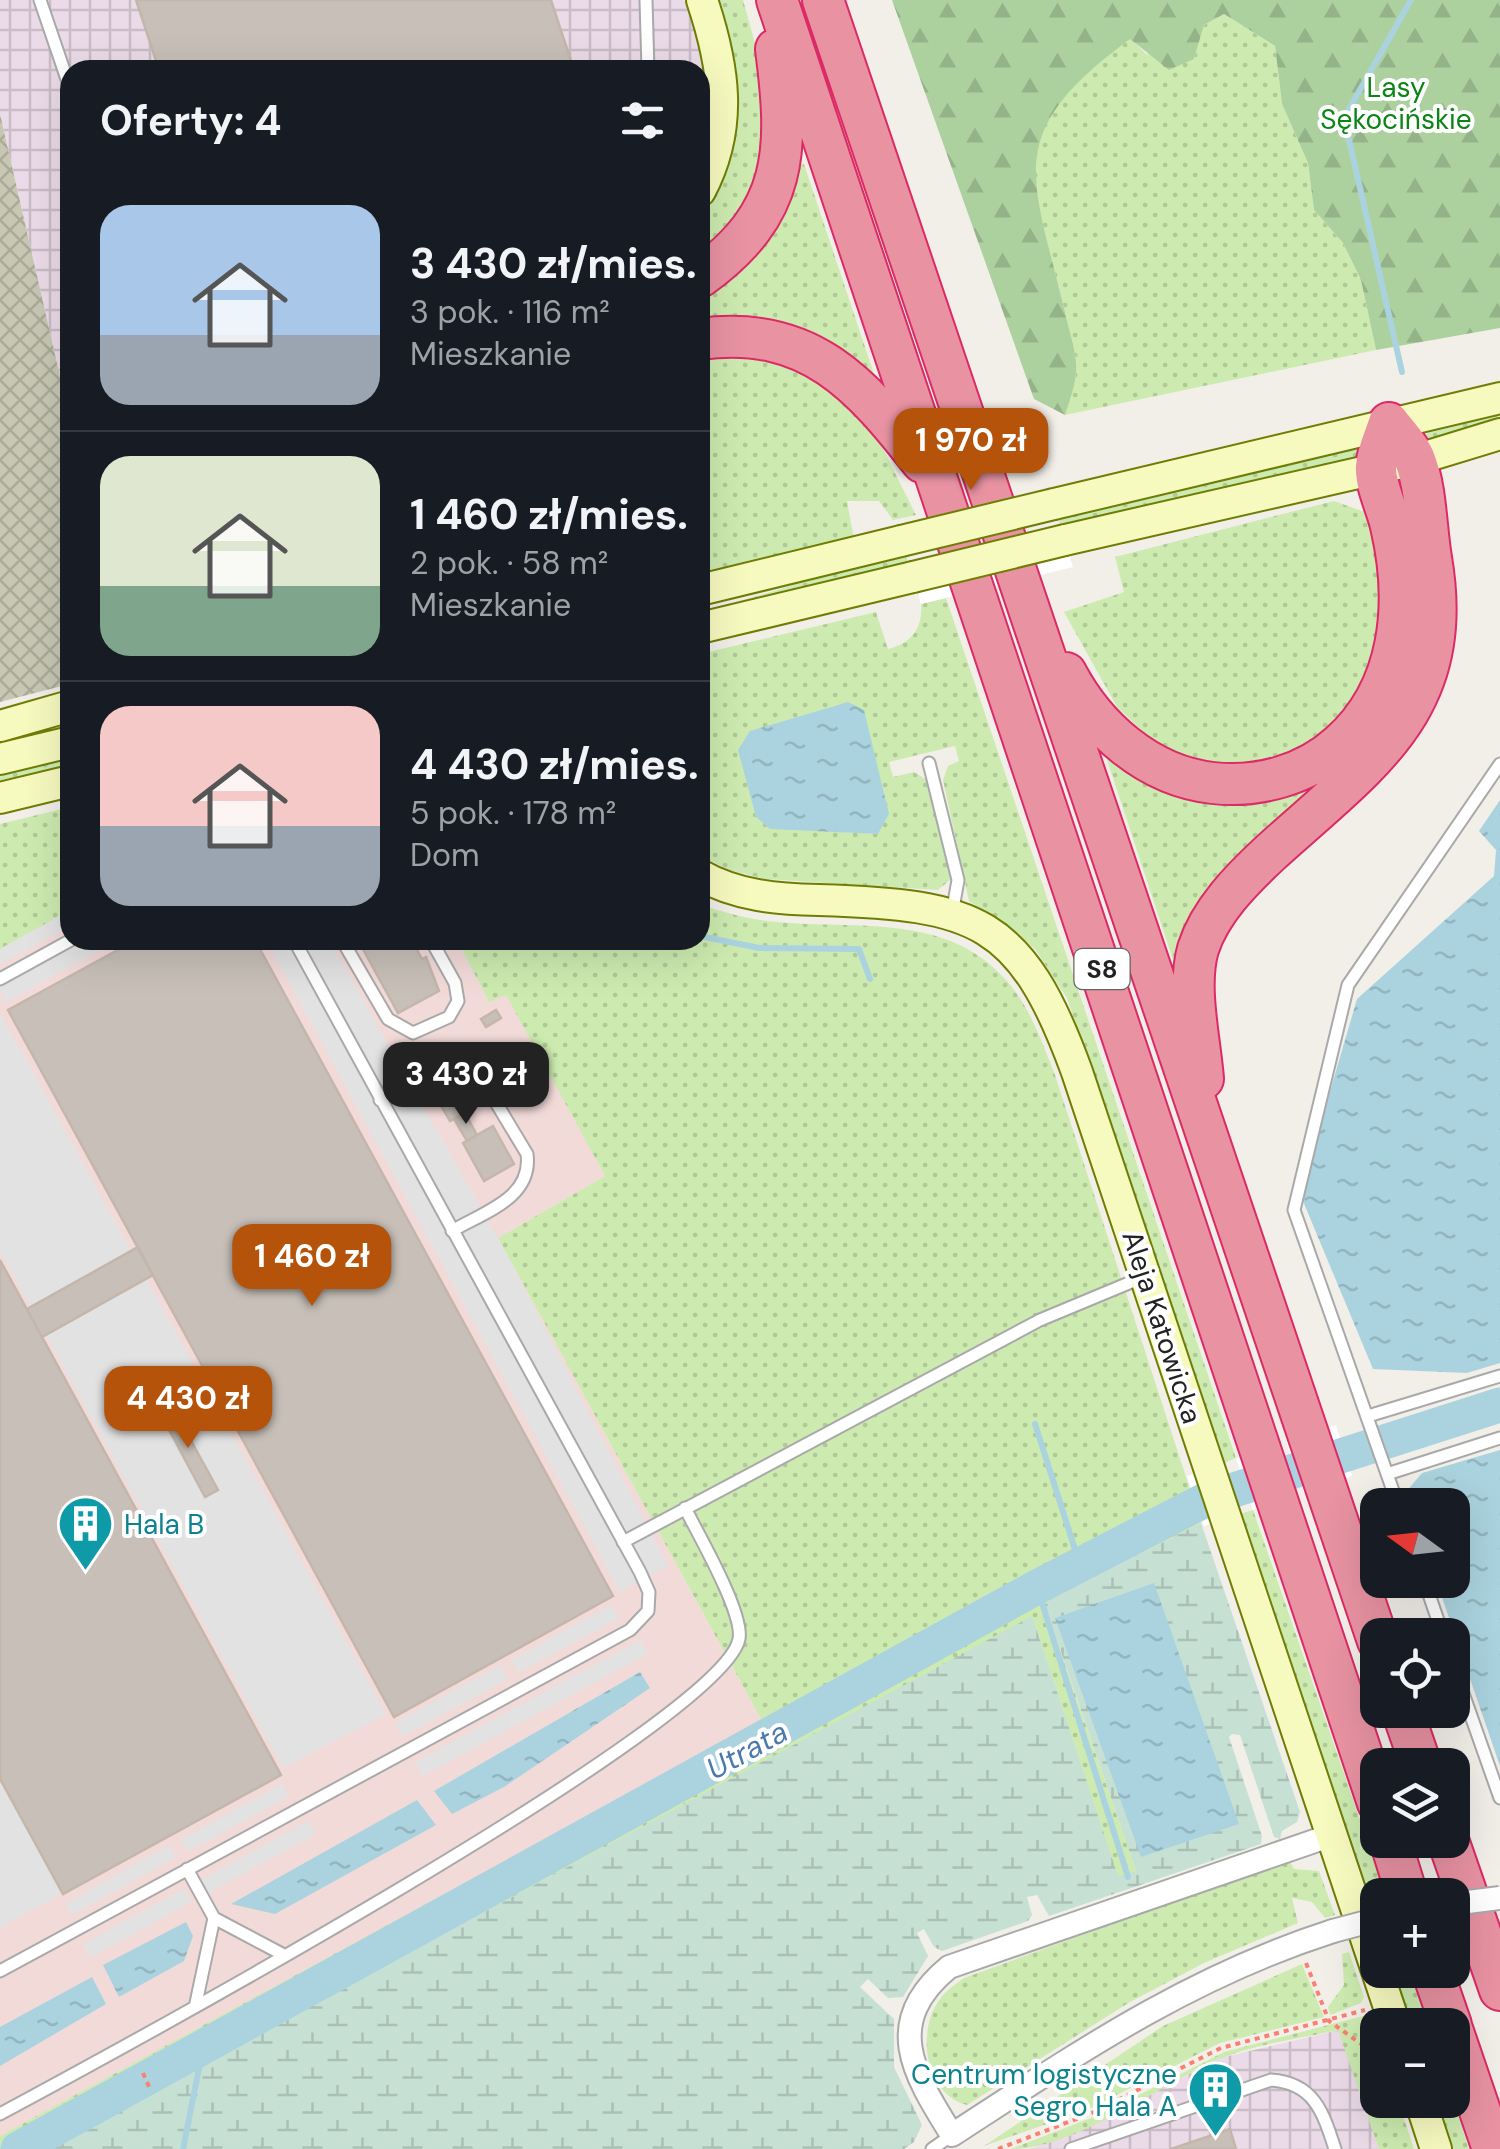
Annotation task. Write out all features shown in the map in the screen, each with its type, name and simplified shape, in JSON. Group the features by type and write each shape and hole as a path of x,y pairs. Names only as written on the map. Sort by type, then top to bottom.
{"highway":[{"path":"710,270 732,254 751,231 764,211 781,166 785,136 774,0"},
{"name":"S8","path":"774,0 942,488 1360,1748"},
{"name":"S8","path":"824,0 1322,1486 1370,1618"},
{"path":"710,338 754,337 791,345 833,366 875,402 942,488"},
{"path":"1023,590 1078,695 1119,742 1156,766 1208,782 1231,784 1293,774 1322,760 1364,718 1397,649 1399,576 1376,468 1389,422"},
{"path":"1212,1152 1197,1002 1197,951 1212,918 1247,874 1392,740 1420,695 1431,660 1437,627 1434,578 1415,460 1389,422"},
{"path":"1454,1858 1500,1990"},
{"path":"1470,2079 1494,2149"}],"street":[{"path":"702,0 721,62 724,116 710,172"},
{"path":"710,588 1500,398"},
{"path":"710,626 1415,460 1500,434"},
{"path":"0,726 60,709"},
{"path":"0,758 60,744"},
{"path":"0,798 60,783"},
{"name":"Aleja Katowicka","path":"710,878 760,896 898,903 952,914 1003,942 1042,986 1078,1072 1332,1835 1382,2008"},
{"path":"1332,1835 949,1967 921,1996 910,2026 909,2045 918,2080 952,2135 1168,1998 1261,1955 1360,1923"},
{"path":"1470,1902 1500,1898"},
{"path":"1426,2118 1436,2149"}],"lane":[{"path":"40,0 60,60"},
{"path":"646,0 648,60"},
{"path":"928,762 958,880 952,914"},
{"path":"1392,1488 1294,1210 1348,985 1500,764"},
{"path":"0,979 60,946"},
{"path":"0,1970 630,1630 648,1611 649,1592 623,1542 299,950"},
{"path":"348,950 388,1019 413,1034 449,1016 458,1001 455,983 437,950"},
{"path":"380,1100 438,1072 468,1067 477,1072 526,1154 529,1169 522,1187 452,1231"},
{"path":"623,1542 1040,1320 1146,1276"},
{"path":"1368,1416 1500,1376"},
{"path":"1387,1474 1500,1438"},
{"path":"0,2114 508,1826 620,1752 732,1655 740,1637 727,1591 685,1508"},
{"path":"1470,1713 1500,1798"},
{"path":"186,1869 214,1918 282,1954"},
{"path":"196,2003 214,1918"},
{"path":"1071,2149 1271,2080 1293,2082 1308,2090 1324,2117 1335,2149"},
{"path":"932,2149 952,2135"}],"path":[{"path":"1310,1964 1329,2021 1360,2043"},
{"path":"998,2149 1092,2113 1221,2048 1329,2021 1360,2018"},
{"path":"143,2074 150,2089"}],"shaded area":[{"path":"0,0 684,0 705,60 60,60 60,376 0,114"},
{"path":"0,114 60,376 60,687 0,702"},
{"path":"60,839 60,950 462,950 489,1002 506,994 605,1176 498,1238 762,1721 0,2139 0,852"},
{"path":"60,916 60,931 0,964 0,949"},
{"path":"68,950 101,950 5,1003 0,987"},
{"path":"271,950 335,950 498,1238 668,1566 620,1592"},
{"path":"0,1013 386,1714 283,1768 0,1251"},
{"path":"611,1605 619,1618 518,1673 511,1660"},
{"path":"640,1640 647,1654 423,1776 415,1762"},
{"path":"500,1665 508,1679 403,1736 396,1722"},
{"path":"0,1763 68,1890 0,1928"},
{"path":"282,1784 290,1796 187,1852 180,1840"},
{"path":"308,1821 316,1834 208,1893 202,1879"},
{"path":"169,1845 176,1857 73,1915 66,1903"},
{"path":"184,1889 192,1902 91,1957 83,1944"},
{"path":"1339,2030 1360,2092 1360,2118 1369,2118 1379,2149 1030,2149 1083,2128 1220,2058"}],"green space":[{"path":"715,0 743,0 769,94 754,201 710,250 710,201 722,181 736,133 738,90"},
{"name":"Lasy Sękocińskie","path":"892,0 1500,0 1500,328 1376,350 1361,280 1343,243 1314,210 1308,163 1282,104 1275,46 1224,14 1204,25 1194,59 1169,70 1130,39 1089,72 1061,102 1044,131 1037,159 1037,190 1075,353 1076,374 1065,415 1034,399"},
{"path":"1224,14 1275,46 1282,104 1308,163 1314,210 1343,243 1361,280 1376,350 1065,415 1076,364 1037,190 1036,159 1044,130 1061,102 1089,72 1130,38 1146,54 1194,59 1204,25"},
{"path":"795,164 804,164 876,380 837,350 795,328 750,318 710,320 710,291 742,265"},
{"path":"745,341 857,397 916,515 893,520 879,501 847,501 854,539 710,574 710,346"},
{"path":"1500,414 1500,424 1410,444 1428,433"},
{"path":"1363,444 1373,454 1061,528 1058,517"},
{"path":"1334,501 1376,516 1390,613 1367,694 1303,750 1268,761 1230,764 1192,758 1155,743 1117,707 1064,612 1124,592 1115,557"},
{"path":"905,554 910,566 710,616 710,608"},
{"path":"946,598 1236,1458 1219,1465 1067,998 1035,949 969,901 943,780 948,766 959,761 955,746 889,762 893,777 914,772 930,782 950,880 938,890 765,879 710,861 710,652 876,612 888,649 914,634 921,604","holes":["750,732 878,834 770,828 756,816 739,750"]},
{"path":"1419,658 1184,965 1174,963 1105,754 1269,787"},
{"path":"60,756 60,772 0,787 0,773"},
{"path":"60,809 60,916 0,949 0,824"},
{"path":"710,907 758,920 925,933 982,958 1006,980 1035,1025 1055,1075 1201,1523 1044,1603 1136,1871 1118,1877 1032,1617 46,2149 0,2149 0,2136 762,1721 498,1238 605,1176 506,995 489,1002 462,950 710,950"},
{"path":"1253,1510 1360,1820 1360,1858 1373,1858 1380,1878 1360,1878 1360,1890 1236,1515"},
{"path":"1201,1523 1300,1812 1297,1822 1282,1831 1280,1839 1274,1837 1240,1735 1232,1734 1229,1737 1262,1836 1261,1844 1049,1916 1037,1895 1027,1897 1032,1915 1028,1921 942,1951 934,1947 924,1929 917,1933 928,1956 903,1997 888,1998 868,1979 860,1987 894,2019 894,2067 922,2125 914,2142 904,2149 46,2149 1032,1616 1118,1876 1136,1871 1044,1602"},
{"path":"1289,1860 1294,1869 1319,1871 1335,1915 1325,1918 1312,1902 1292,1898 1298,1923 1204,1963 1130,2002 967,2105 941,2088 928,2060 928,2027 940,1999 964,1978"},
{"path":"1349,1952 1364,1997 1361,2003 1330,2015 1328,2007 1344,1985 1342,1954"},
{"path":"1302,1964 1324,2017 1220,2043 1087,2110 984,2146 1163,2026"},
{"path":"1393,1988 1415,1988 1422,2008 1400,2008"},
{"path":"1360,2017 1360,2094 1338,2030 1231,2054 1089,2128 1036,2146 1011,2149 1101,2114 1224,2052"},
{"path":"1368,2118 1404,2118 1414,2149 1379,2149"},
{"path":"1437,2118 1459,2118 1469,2149 1447,2149"}],"water":[{"path":"848,702 864,710 889,814 878,834 770,829 756,817 738,750 750,731"},
{"path":"1500,800 1500,1363 1467,1373 1373,1369 1300,1194 1357,999 1494,876 1496,850 1479,831"},
{"path":"1500,1393 1500,1419 1387,1450 1382,1436"},
{"path":"1500,1450 1500,1766 1470,1679 1470,1618 1449,1618 1442,1598 1470,1598 1470,1488 1409,1488 1422,1473"},
{"path":"1154,1583 1239,1824 1141,1857 1055,1618"},
{"path":"640,1672 650,1688 504,1787 452,1814 434,1791"},
{"path":"417,1800 436,1825 275,1914 231,1904"},
{"path":"186,1922 193,1936 184,1961 119,1997 103,1965"},
{"path":"92,1977 106,2004 0,2066 0,2027"}],"pier":[{"path":"1061,528 1073,567 921,604 910,566"},
{"path":"1336,1425 1352,1476 1304,1493 1286,1441"},
{"path":"1281,1443 1298,1495 1253,1510 1236,1458"},
{"path":"1219,1465 1236,1515 1204,1526 1187,1476"}],"building":[{"path":"136,0 551,0 571,60 156,60"},
{"path":"118,950 260,950 613,1596 394,1717 8,1010"},
{"path":"363,950 417,950 422,959 426,957 439,991 398,1013"},
{"path":"496,1010 501,1018 486,1027 481,1019"},
{"path":"493,1068 506,1090 450,1121 437,1099"},
{"path":"465,1113 477,1135 467,1141 454,1119"},
{"path":"493,1126 514,1164 484,1181 463,1143"},
{"path":"138,1247 153,1275 42,1337 27,1309"},
{"name":"Hala B","path":"0,1260 281,1775 63,1894 0,1779"},
{"path":"171,1404 218,1490 205,1497 159,1411"},
{"name":"Centrum logistyczne Segro Hala A","path":"1230,2129 1236,2149 1171,2149"}],"waterway":[{"path":"1402,372 1344,118 1411,0"},
{"path":"710,938 759,948 859,949 870,979"},
{"name":"Utrata","path":"18,2149 1037,1587 1209,1498 1500,1405"},
{"path":"1035,1424 1080,1565"},
{"path":"1037,1587 1128,1877"},
{"path":"183,2149 203,2048"}],"place":[{"name":"Hala B","path":"85,1573"},
{"name":"Centrum logistyczne Segro Hala A","path":"1216,2139"}]}
